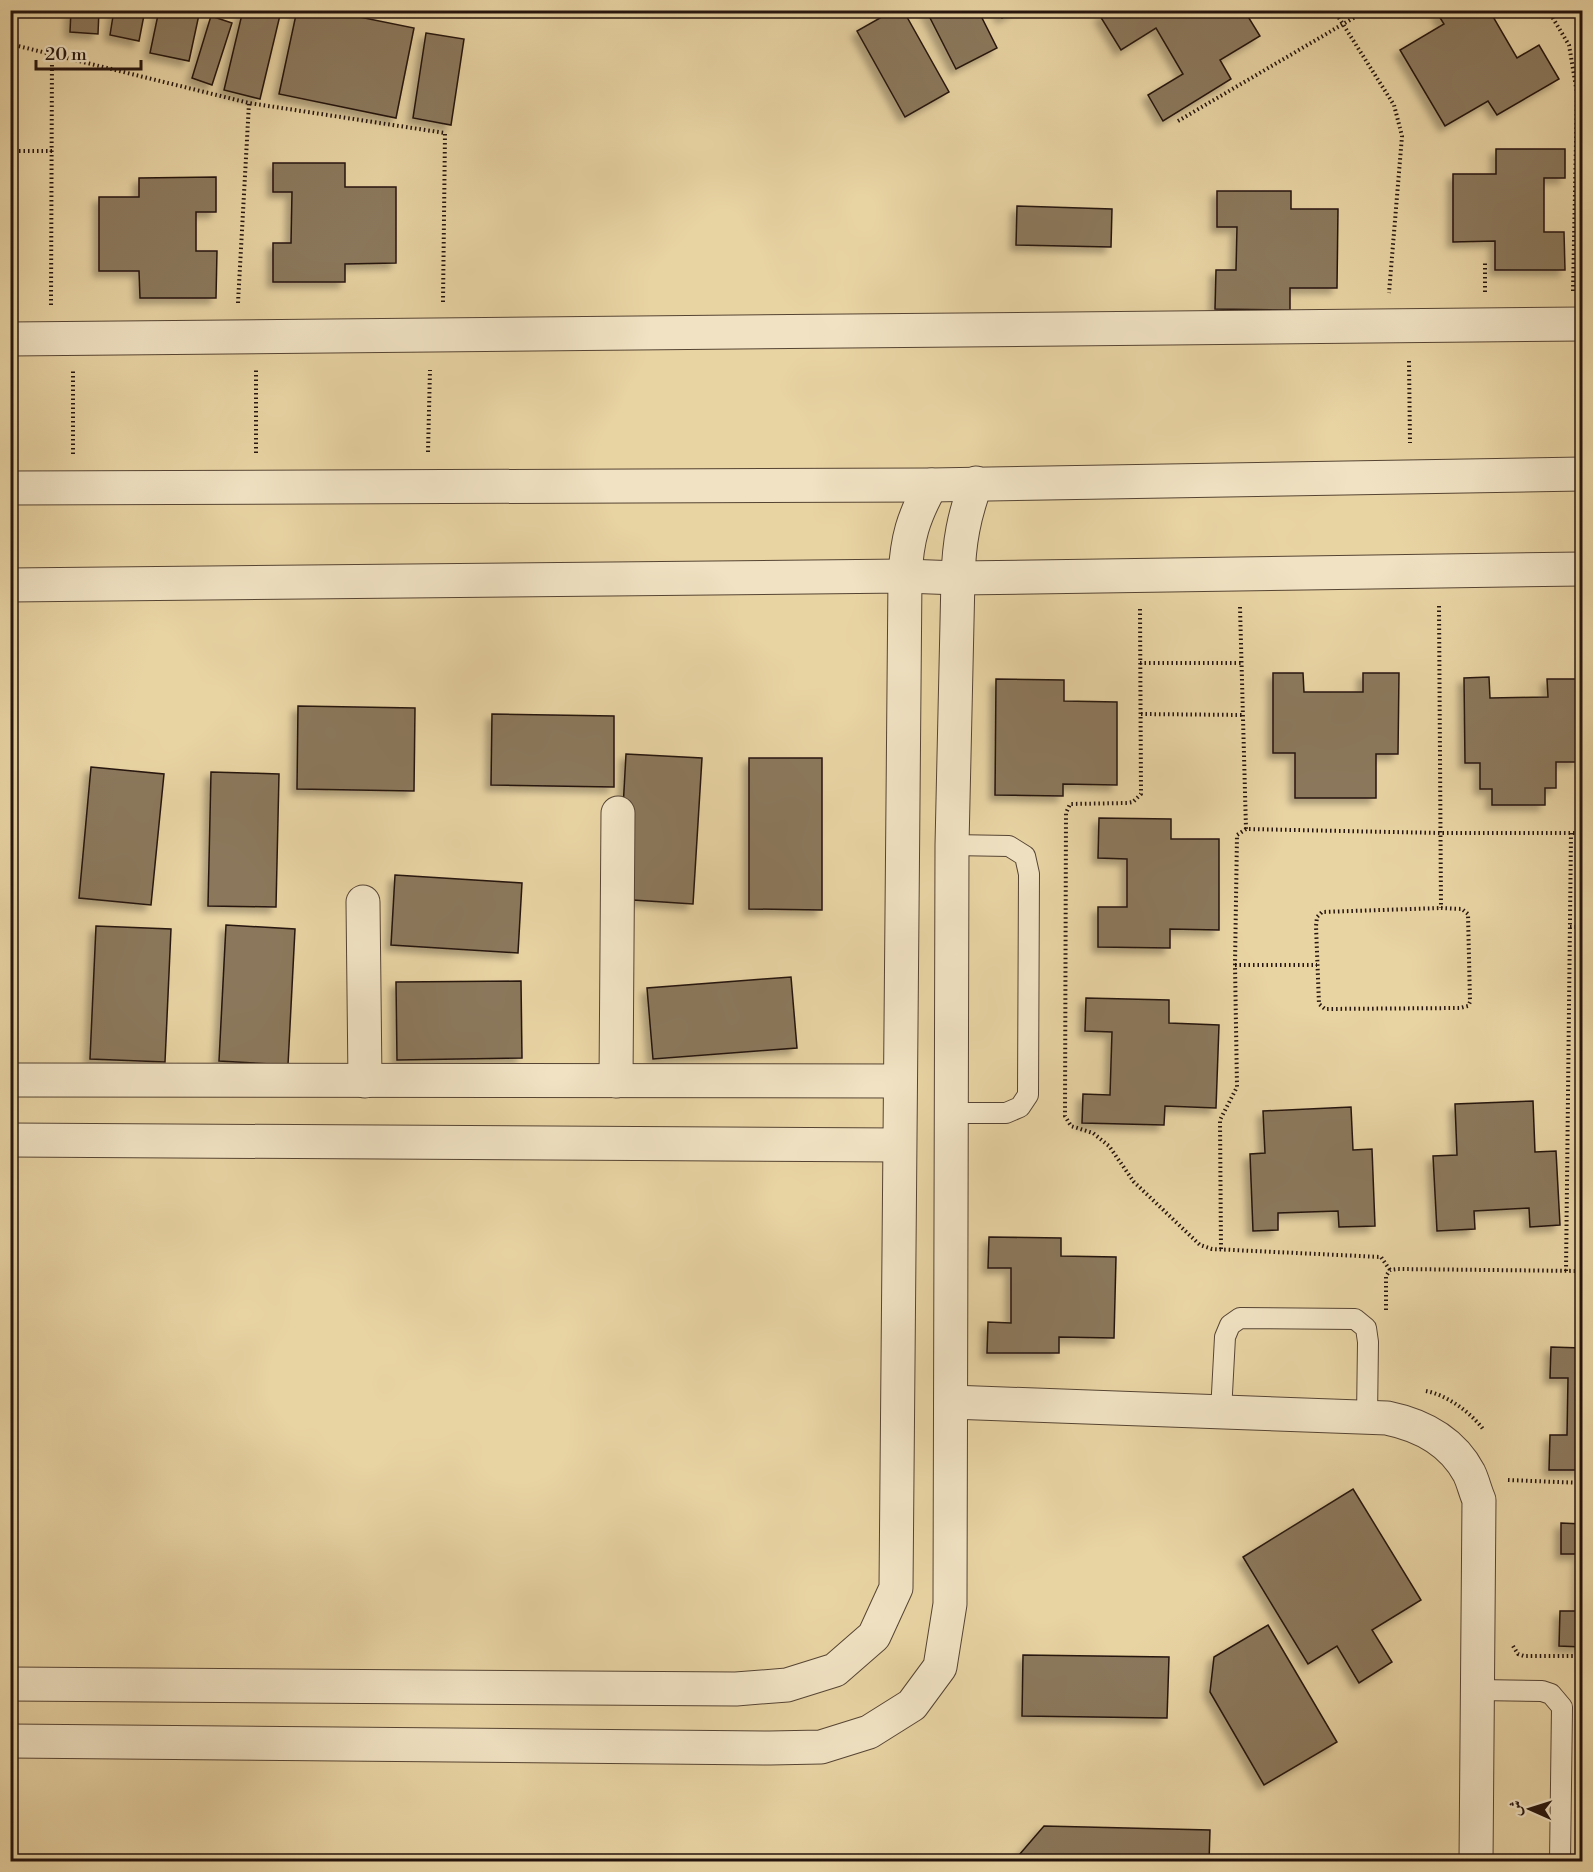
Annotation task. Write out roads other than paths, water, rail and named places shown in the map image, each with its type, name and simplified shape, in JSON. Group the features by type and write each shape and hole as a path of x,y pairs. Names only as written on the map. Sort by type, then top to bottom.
{"street":[{"path":"10,339 1578,324"},
{"path":"10,488 930,484 1582,474"},
{"path":"10,1741 821,1747 869,1732 912,1705 940,1667 950,1604 952,845 958,578 961,535 965,514 976,483"},
{"path":"10,1684 736,1689 787,1685 835,1670 874,1636 896,1588 905,576 907,544 916,513 930,484"},
{"path":"10,585 905,576 958,578 1582,569"},
{"path":"616,1081 618,813"},
{"path":"363,902 365,1080"},
{"path":"10,1080 900,1081"},
{"path":"10,1140 899,1145"},
{"path":"951,1402 1367,1417 1402,1421 1426,1430 1450,1447 1468,1472 1479,1500 1476,1862"}],"lane":[{"path":"952,845 1009,846 1025,856 1029,874 1029,909 1028,1095 1020,1107 1006,1113 952,1113"},
{"path":"1221,1412 1225,1337 1230,1325 1240,1318 1355,1319 1366,1328 1368,1342 1367,1417"},
{"path":"1478,1690 1542,1691 1551,1694 1563,1707 1560,1862"}]}
